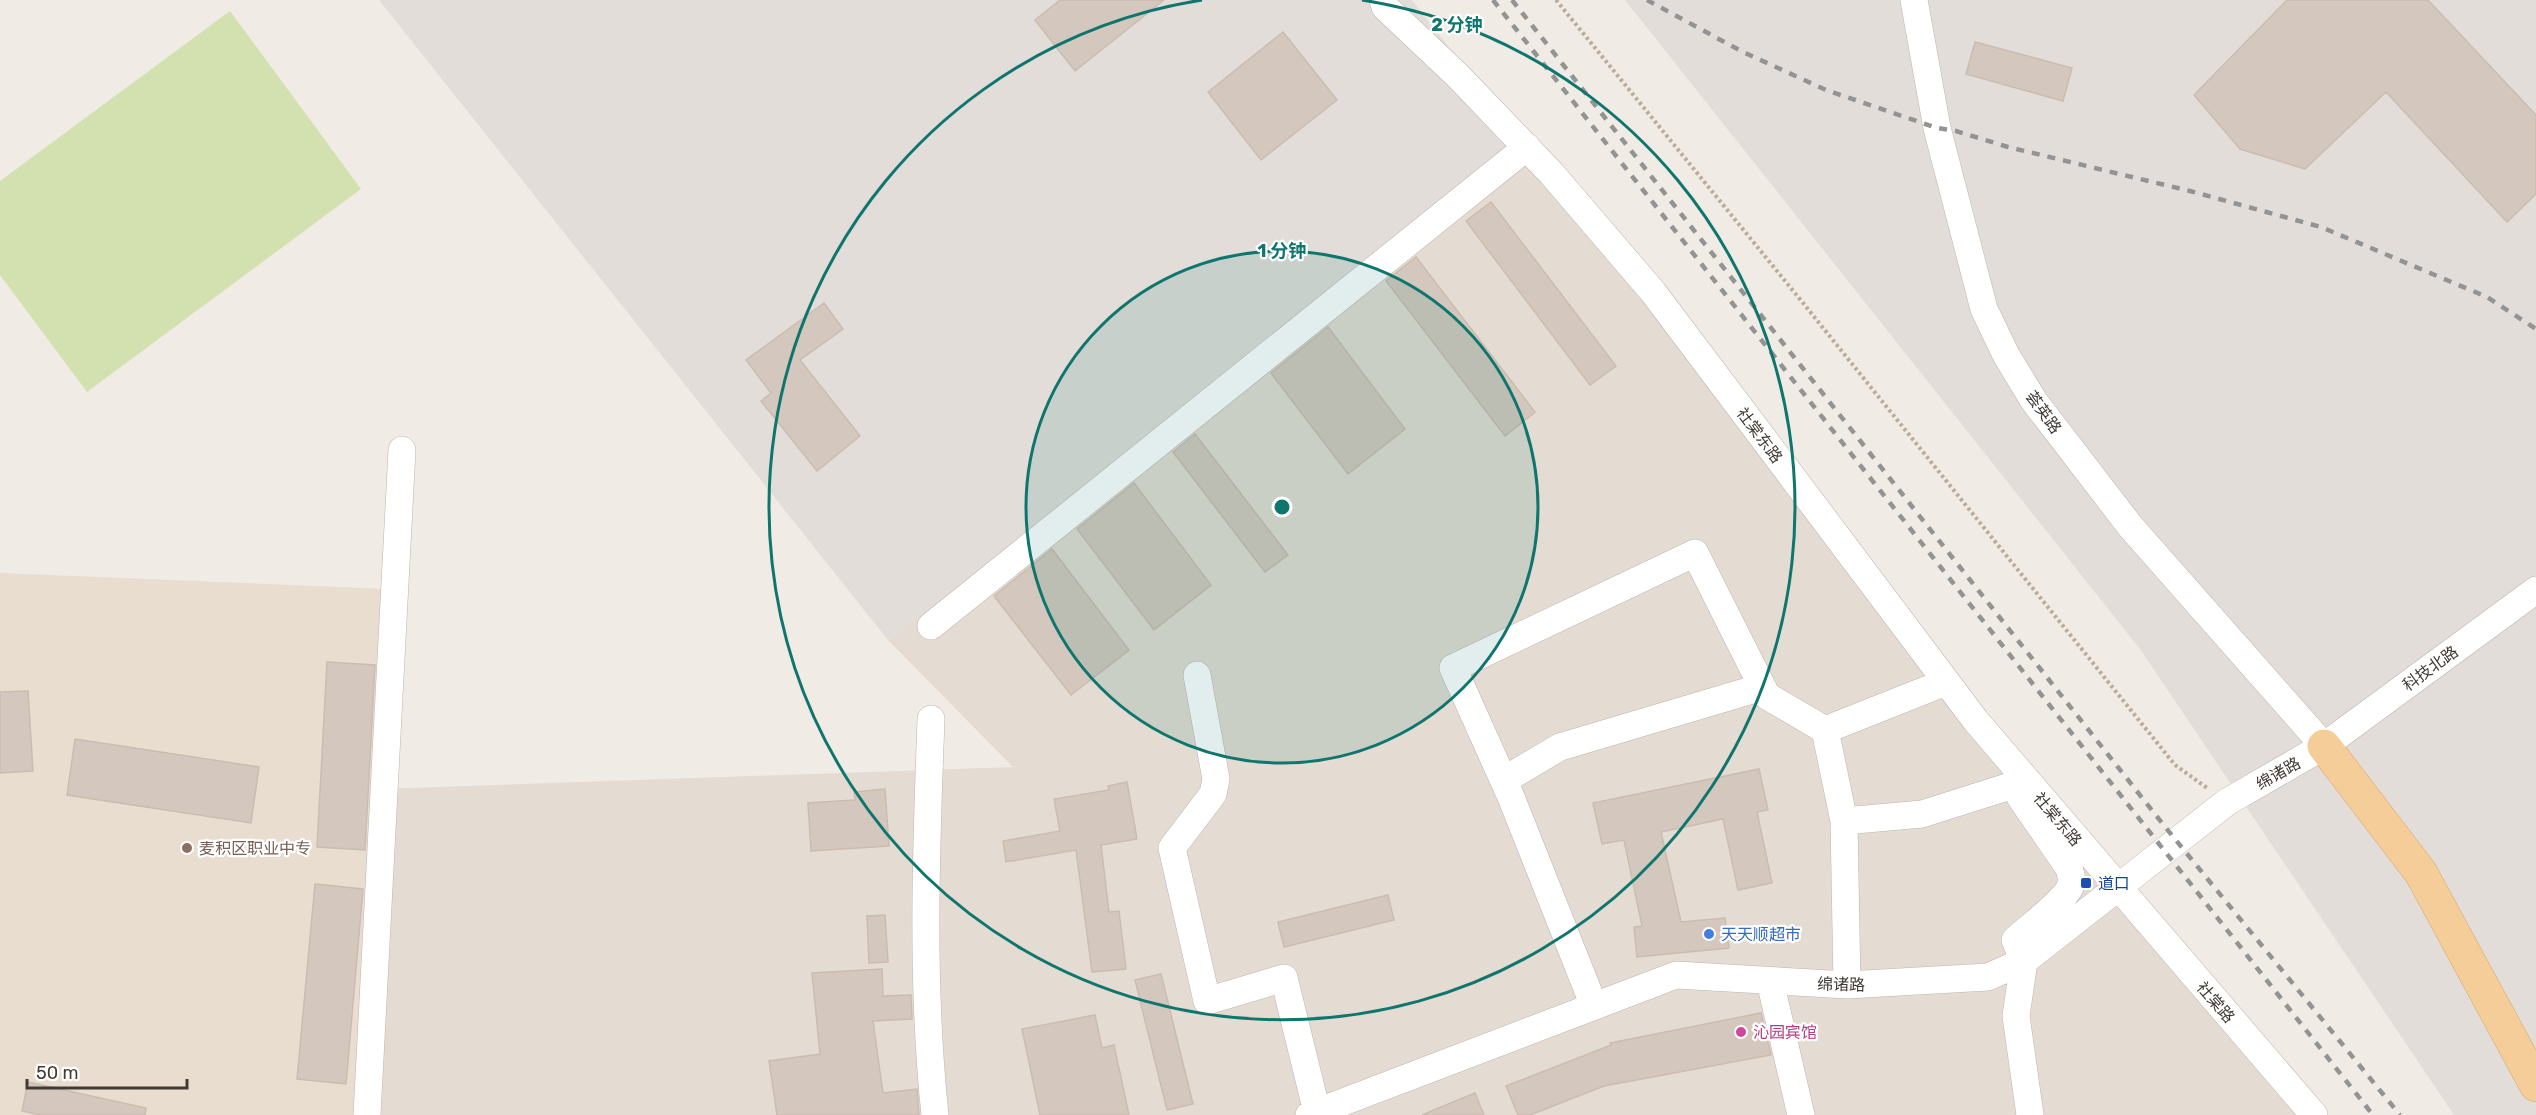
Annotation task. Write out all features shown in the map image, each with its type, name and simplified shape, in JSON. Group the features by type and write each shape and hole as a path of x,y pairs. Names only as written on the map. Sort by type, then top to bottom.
{"main road":[{"path":"2324,746 2421,873 2536,1085"}],"street":[{"name":"社棠东路","path":"1383,0 1385,7 1458,76 1527,147 1653,292 1946,682 2019,784 2118,888"},
{"name":"荟英路","path":"1914,0 1937,128 1984,309 2007,355 2034,401 2130,526 2324,746"},
{"path":"931,626 1527,147"},
{"path":"367,1115 402,450"},
{"path":"1594,1006 1504,780 1453,668 1695,553 1767,696 1825,730 1844,820 1847,986"},
{"name":"科技北路","path":"2324,746 2536,590"},
{"path":"1197,675 1216,779 1213,794 1172,848 1207,1001 1284,978 1313,1114"},
{"path":"1825,730 1946,682"},
{"path":"1504,780 1560,747 1762,687"},
{"path":"931,719 927,835 929,1054 936,1115"},
{"name":"绵诸路","path":"1313,1114 1676,975 1847,986 1988,977 2024,961 2227,802 2324,746"},
{"path":"1844,820 1922,814 2019,784 2072,876 2071,884 2065,895 2014,940 2024,961 2016,1016 2030,1115"},
{"name":"社棠路","path":"2118,888 2314,1115"},
{"path":"1770,981 1801,1115"}],"path":[{"path":"1557,0 2175,765 2227,802"}],"shaded area":[{"path":"379,0 1412,0 1524,143 888,640"},
{"path":"1625,0 2536,0 2536,1115 2454,1115 2140,649"},
{"path":"1524,143 1688,357 2320,1115 0,1115 0,802 1013,767 888,640"},
{"name":"麦积区职业中专","path":"0,573 387,589 360,1115 0,1115"}],"green space":[{"path":"230,11 361,189 87,392 0,275 0,181"}],"building":[{"path":"1060,0 1164,0 1075,71 1035,20"},
{"path":"2287,0 2428,0 2536,115 2536,194 2507,222 2386,92 2305,169 2240,149 2194,95"},
{"path":"1283,32 1337,100 1261,160 1208,92"},
{"path":"1975,42 2072,68 2063,101 1966,74"},
{"path":"1491,202 1616,366 1590,385 1466,221"},
{"path":"1416,257 1535,412 1505,436 1386,281"},
{"path":"824,303 843,329 800,360 860,436 817,471 761,401 771,393 746,360"},
{"path":"1328,327 1405,429 1348,474 1271,373"},
{"path":"1195,434 1288,555 1265,572 1173,452"},
{"path":"1134,483 1211,585 1154,630 1077,529"},
{"path":"1052,549 1129,650 1071,695 994,596"},
{"path":"327,662 375,665 365,850 317,847"},
{"path":"28,691 33,771 0,773 0,692"},
{"path":"75,739 259,767 251,823 67,795"},
{"path":"1759,769 1768,810 1757,812 1772,883 1738,890 1723,819 1661,832 1681,922 1725,918 1729,948 1637,957 1634,927 1642,926 1624,840 1602,844 1593,803"},
{"path":"1127,782 1137,839 1101,845 1109,912 1119,911 1126,969 1092,972 1076,850 1006,862 1003,841 1060,831 1054,799 1109,790 1108,786"},
{"path":"885,789 889,846 811,851 808,803 855,800 854,792"},
{"path":"315,884 363,889 346,1084 297,1079"},
{"path":"1388,895 1394,920 1284,947 1278,922"},
{"path":"885,915 888,962 869,963 867,916"},
{"path":"882,969 883,996 911,995 912,1019 873,1021 883,1093 917,1089 919,1115 777,1115 769,1061 820,1054 812,973"},
{"path":"1161,974 1193,1104 1167,1110 1135,980"},
{"path":"1761,1013 1771,1055 1604,1086 1530,1115 1518,1115 1506,1086 1611,1045 1610,1043"},
{"path":"1095,1015 1102,1048 1114,1045 1129,1115 1040,1115 1022,1029"},
{"path":"28,1082 146,1108 145,1115 41,1115 22,1111"},
{"path":"1475,1093 1484,1115 1422,1115"}],"railway":[{"path":"1493,0 2373,1115"},
{"path":"1512,0 2166,828 2400,1115"},
{"path":"1647,0 1741,51 1826,90 1937,128 2190,191 2321,227 2487,297 2536,329"}],"place":[{"name":"麦积区职业中专","path":"187,848"},
{"name":"道口","path":"2086,883"},
{"name":"天天顺超市","path":"1709,934"},
{"name":"沁园宾馆","path":"1741,1032"}]}
